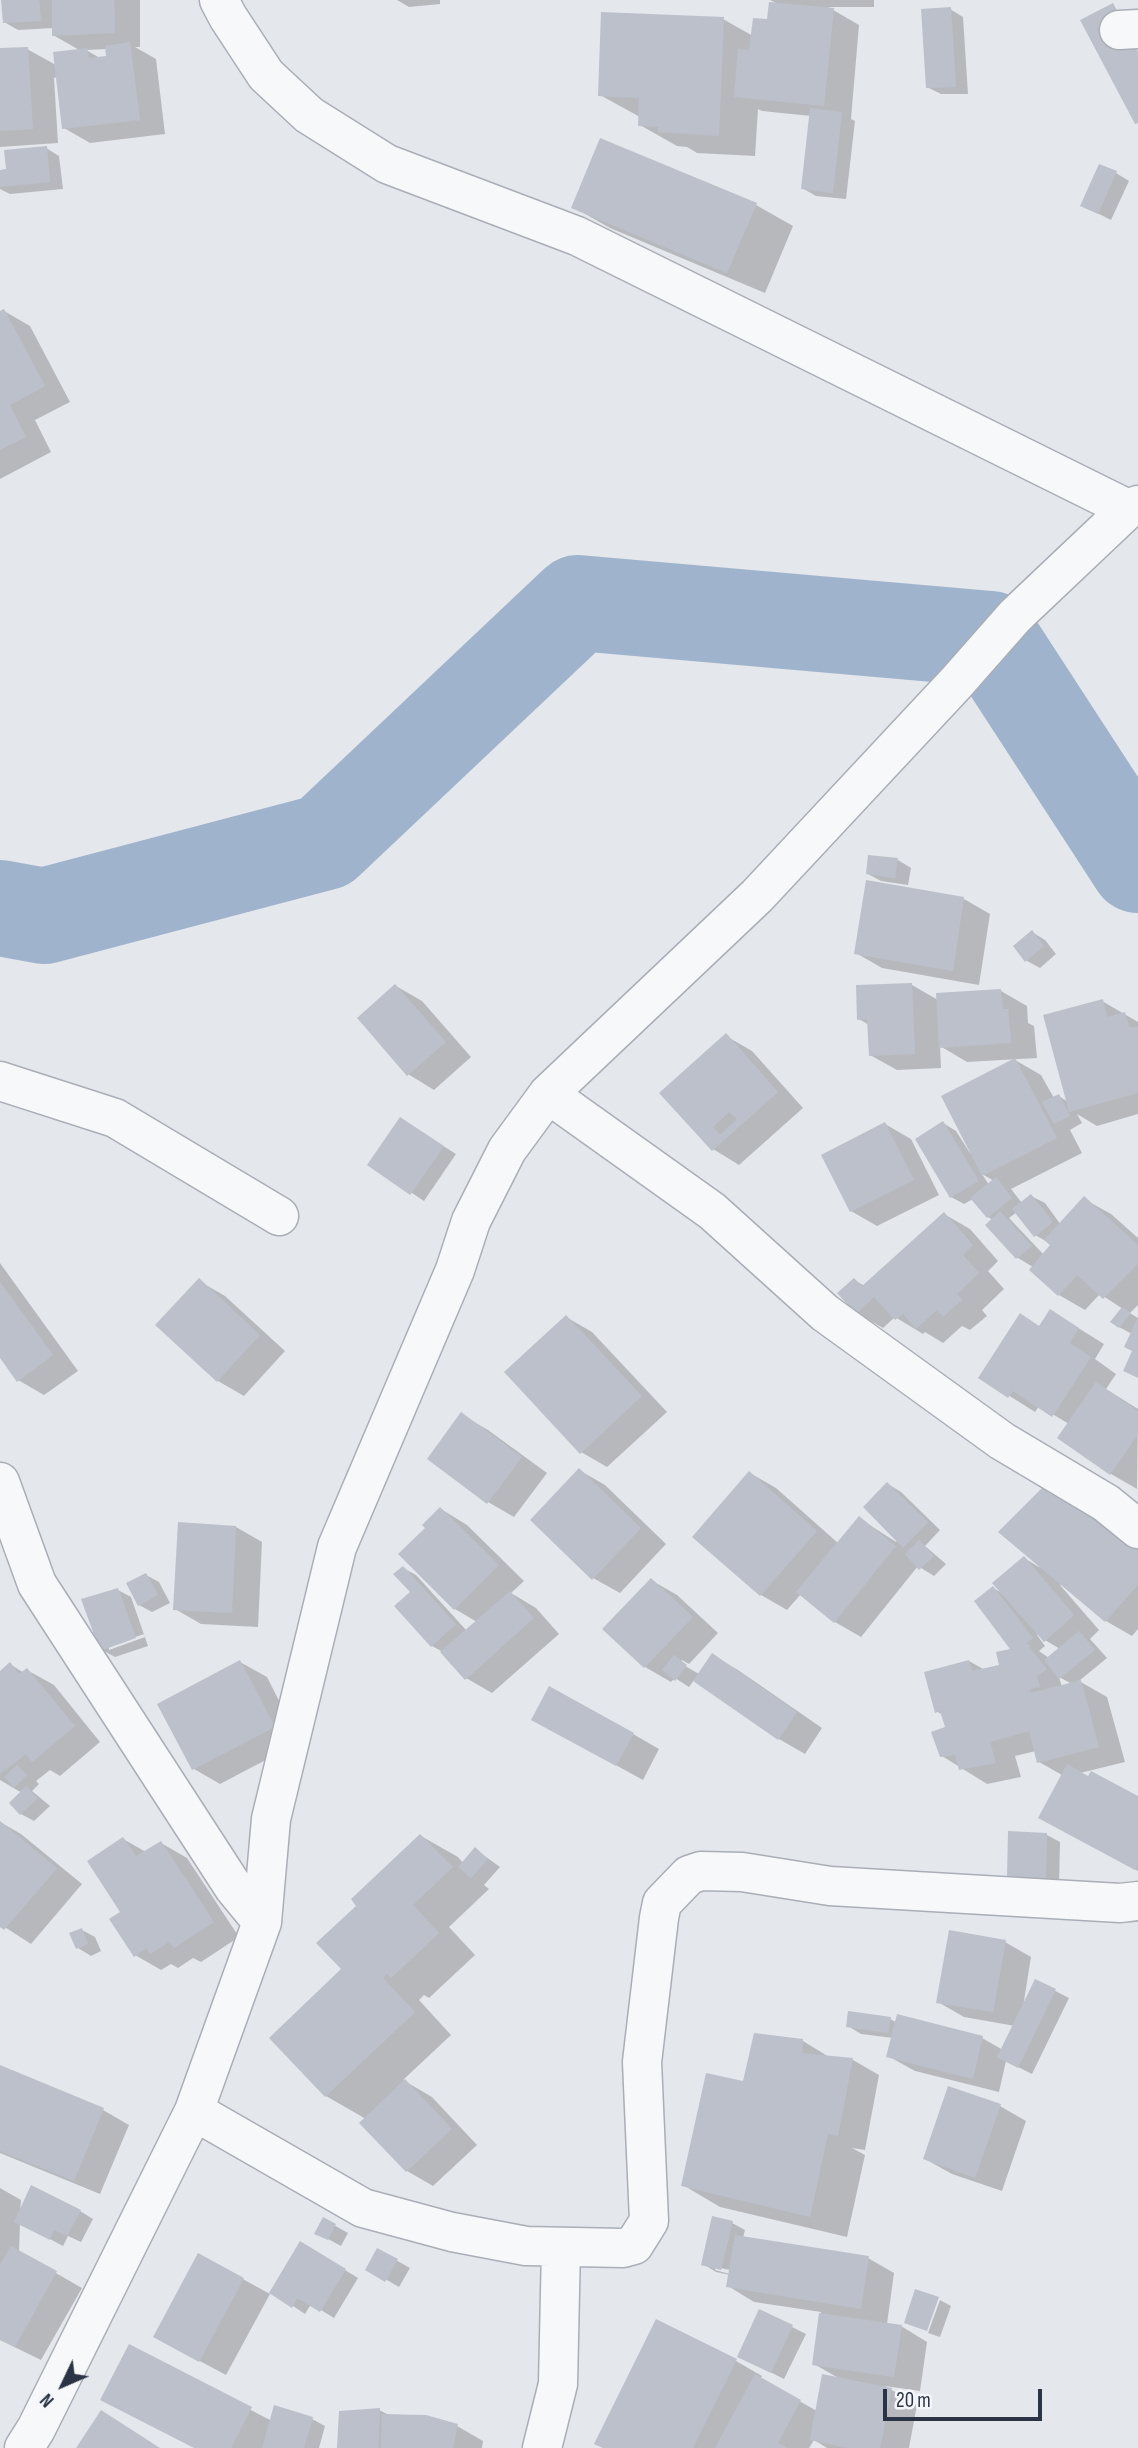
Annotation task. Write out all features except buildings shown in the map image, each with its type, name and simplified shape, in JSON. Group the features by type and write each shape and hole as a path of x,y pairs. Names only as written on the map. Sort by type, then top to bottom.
{"street":[{"path":"24,2448 36,2429 194,2111 262,1922 271,1819 337,1547 455,1270 471,1221 506,1150 548,1094 757,896 1015,616 1133,507 578,236 387,164 309,115 267,75 219,0"},
{"path":"0,1081 115,1118 279,1216"},
{"path":"548,1094 712,1211 825,1313 1002,1441 1105,1503 1138,1529"},
{"path":"0,1482 37,1584 234,1888 262,1922"},
{"path":"194,2111 363,2208 464,2234 526,2246 624,2248 634,2245 649,2221 642,2062 646,2010 662,1903 689,1875 701,1871 741,1872 830,1886 1120,1903 1138,1901"},
{"path":"542,2448 558,2384 561,2246"}],"waterway":[{"path":"0,908 44,916 325,842 578,603 991,639 1138,865"}]}
